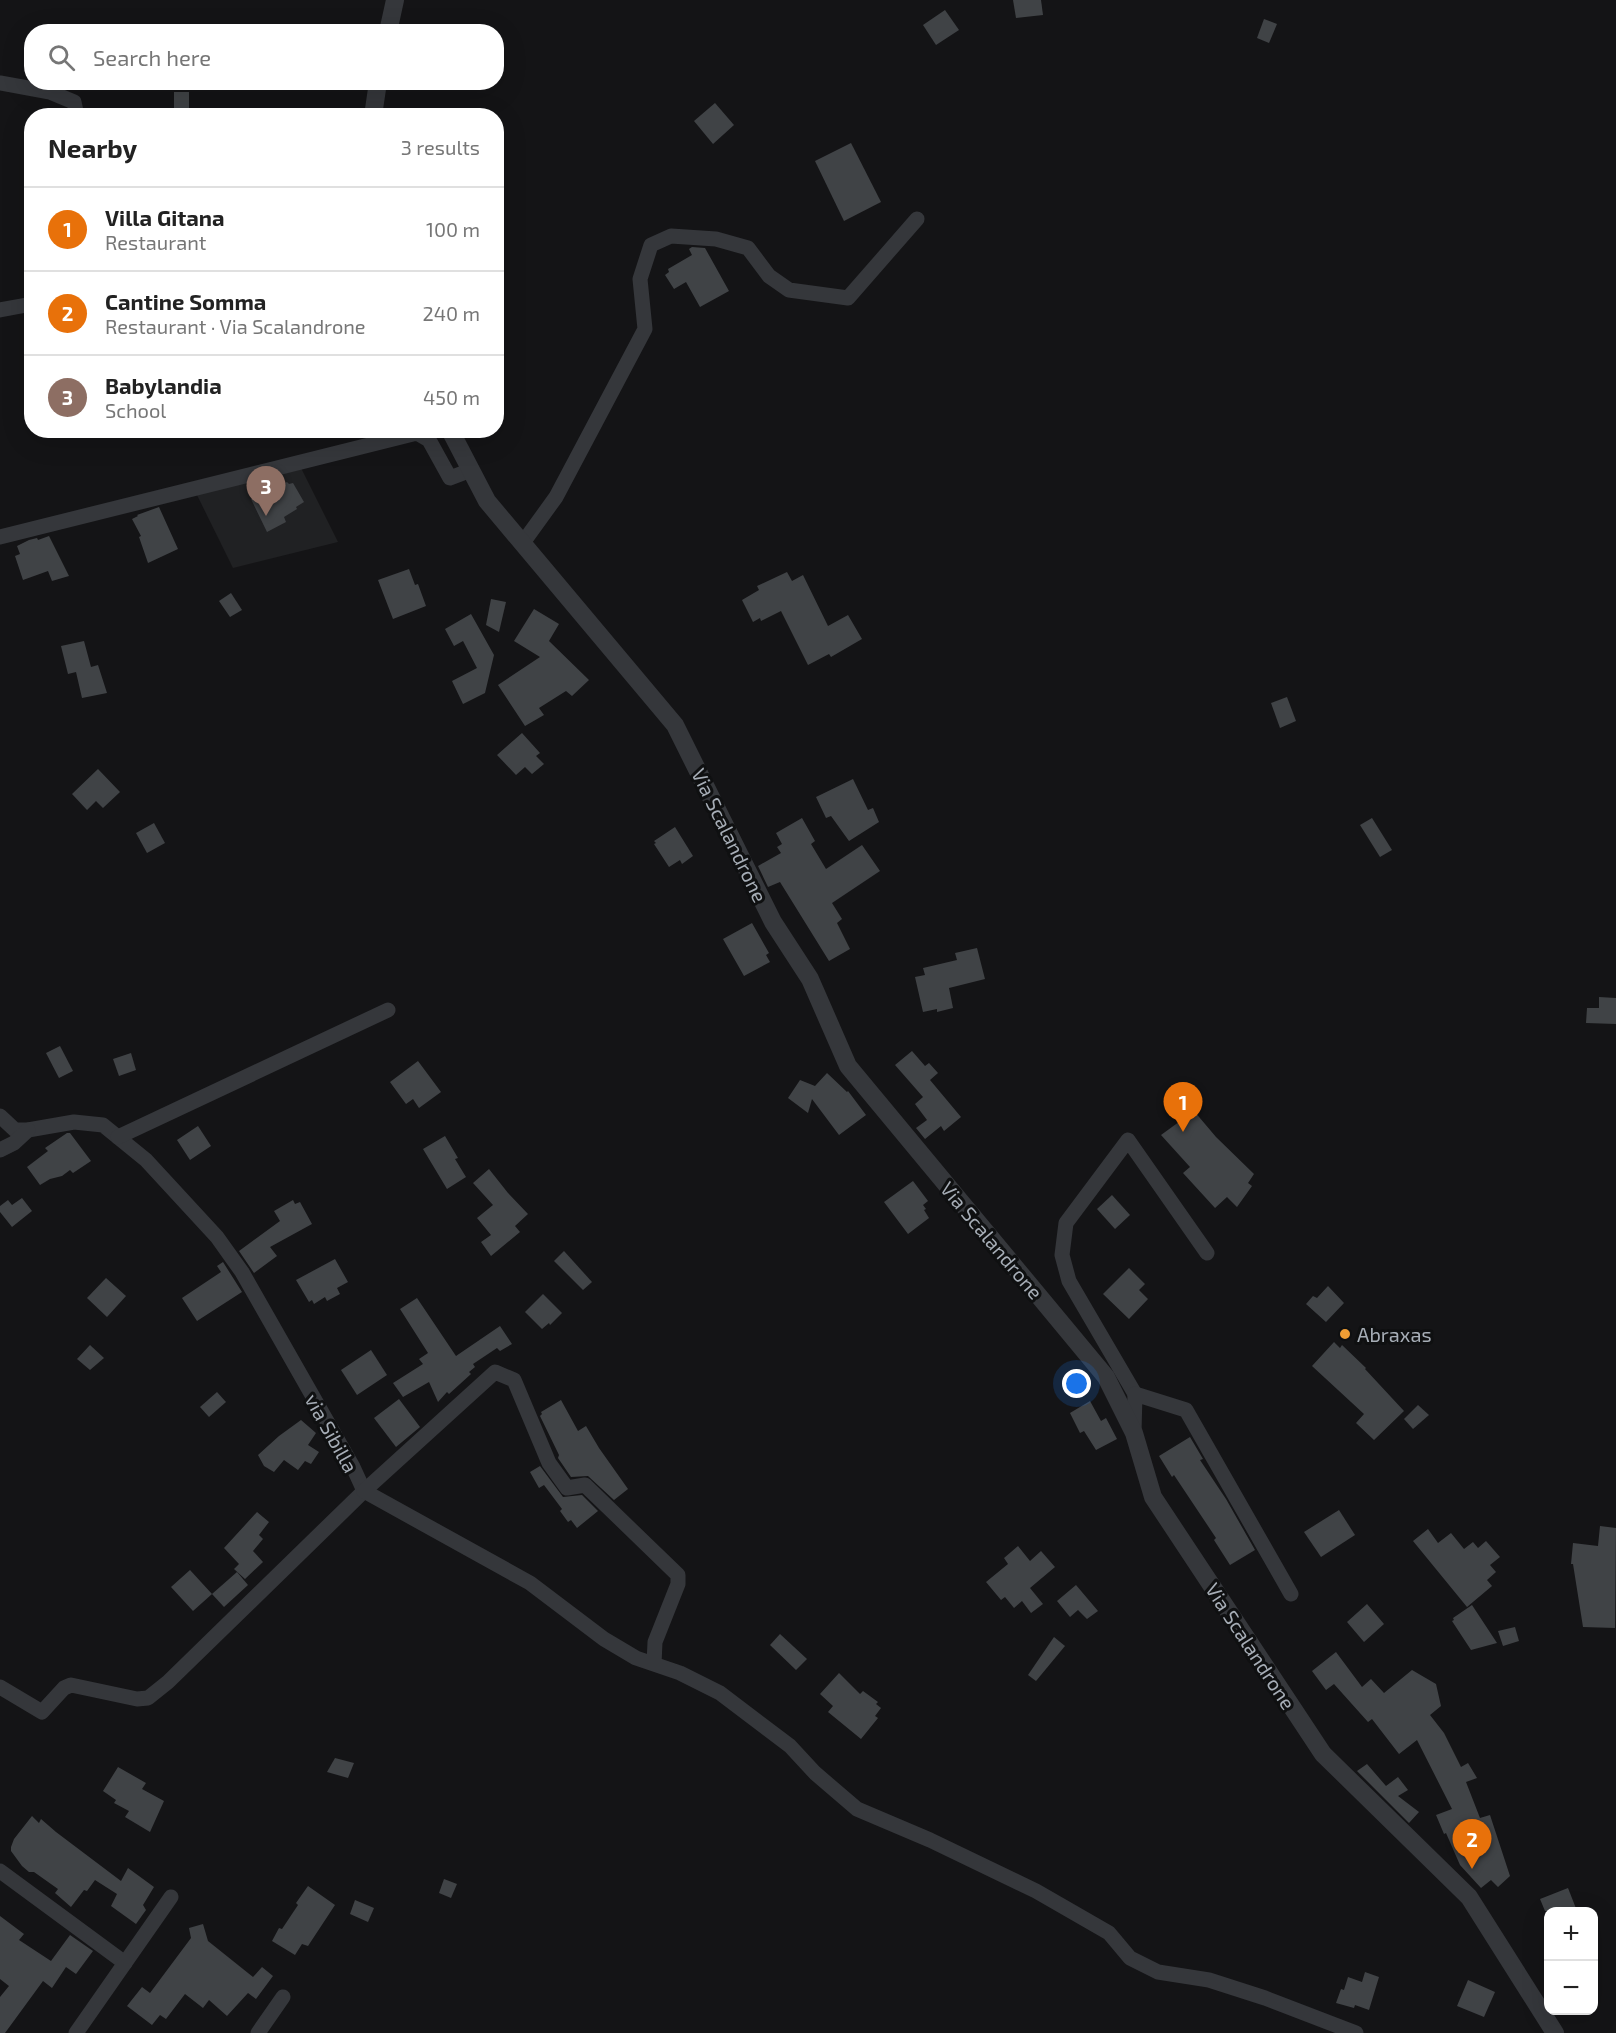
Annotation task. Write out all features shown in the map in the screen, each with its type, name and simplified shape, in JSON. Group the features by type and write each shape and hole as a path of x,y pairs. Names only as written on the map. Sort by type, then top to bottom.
{"street":[{"path":"390,24 395,0"},
{"path":"0,83 24,87"},
{"path":"39,90 74,102 75,108"},
{"path":"374,108 377,90"},
{"path":"522,544 556,497 645,329 640,279 651,245 671,236 716,239 748,248 769,276 789,290 848,298 917,219"},
{"path":"0,310 24,306"},
{"path":"0,537 397,438"},
{"path":"426,438 429,440 450,478 471,470"},
{"name":"Via Scalandrone","path":"454,438 487,501 675,725 773,922 810,979 848,1066 1106,1377 1134,1433 1153,1497 1323,1754 1469,1897 1555,2033"},
{"path":"118,1137 388,1010"},
{"path":"0,1116 15,1130 28,1130"},
{"name":"via Sibilla","path":"0,1687 42,1712 64,1688 71,1685 136,1699 148,1698 168,1682 364,1491 353,1467 242,1272 217,1237 146,1160 103,1125 74,1122 28,1130"},
{"path":"0,1150 14,1143 28,1130"},
{"path":"1134,1433 1135,1394 1069,1281 1062,1255 1066,1223 1128,1140 1207,1253"},
{"path":"654,1664 655,1642 678,1584 678,1575 585,1485 567,1488 549,1463 514,1380 495,1372 364,1491 530,1583 604,1639 636,1658 680,1673 720,1693 790,1746 815,1773 857,1809 930,1840 1036,1891 1109,1933 1130,1958 1158,1972 1209,1980 1234,1987 1356,2033"},
{"path":"1135,1394 1186,1410 1291,1594"},
{"path":"0,1871 125,1963"},
{"path":"76,2033 171,1897"},
{"path":"258,2033 283,1997"}],"shaded area":[{"path":"299,464 338,542 233,568 195,491"}],"building":[{"path":"1013,0 1041,0 1043,15 1016,18"},
{"path":"945,10 959,30 936,45 923,25"},
{"path":"1264,19 1277,24 1269,43 1257,38"},
{"path":"174,92 189,92 189,108 174,108"},
{"path":"715,103 734,125 713,144 694,121"},
{"path":"851,143 881,202 844,221 815,161"},
{"path":"692,247 705,248 729,291 700,307 686,282 674,289 665,275 669,272 668,269 692,255 689,249"},
{"path":"287,482 293,483 304,502 284,517 286,522 267,532 251,499"},
{"path":"159,507 178,549 148,563 139,537 141,536 132,519"},
{"path":"49,536 69,576 52,581 48,571 23,580 15,556 20,554 17,546 29,540"},
{"path":"409,569 415,585 418,584 426,606 393,619 378,580"},
{"path":"787,572 792,581 803,575 828,626 848,615 862,639 831,657 829,654 808,665 781,611 761,621 760,618 753,622 742,600 759,590 757,586"},
{"path":"231,593 242,610 230,617 219,601"},
{"path":"491,599 506,602 499,632 486,625"},
{"path":"534,609 559,624 549,641 589,680 572,696 566,691 539,708 544,715 525,726 498,685 540,657 514,641"},
{"path":"471,614 494,655 485,693 463,704 452,681 477,668 463,641 454,646 445,629"},
{"path":"84,641 91,667 98,665 107,693 82,698 76,672 68,674 61,646"},
{"path":"1287,697 1296,721 1280,728 1271,703"},
{"path":"522,733 540,753 536,756 544,764 532,774 525,767 516,775 497,755"},
{"path":"98,769 120,792 103,808 96,801 87,810 72,794"},
{"path":"853,779 868,810 873,808 879,822 849,841 831,816 826,818 816,797"},
{"path":"802,818 815,841 811,844 826,869 862,845 880,871 832,903 842,919 837,923 850,949 829,961 780,882 768,887 758,866 781,853 777,847 782,844 776,833"},
{"path":"1372,818 1392,850 1380,857 1360,825"},
{"path":"154,823 165,843 147,853 136,833"},
{"path":"675,827 693,856 682,864 680,860 669,867 654,841"},
{"path":"752,923 769,953 766,955 770,962 744,976 723,939"},
{"path":"977,948 985,979 949,988 953,1008 937,1012 937,1009 923,1012 915,977 925,975 923,968 957,960 955,953"},
{"path":"1599,997 1616,998 1616,1024 1586,1023 1587,1008 1599,1008"},
{"path":"60,1046 73,1071 59,1078 46,1053"},
{"path":"912,1051 925,1066 929,1063 938,1073 930,1080 961,1117 944,1131 941,1126 925,1139 916,1128 927,1120 915,1104 923,1097 895,1065"},
{"path":"131,1053 136,1070 119,1076 113,1059"},
{"path":"418,1061 441,1092 419,1108 413,1099 406,1104 390,1082"},
{"path":"827,1073 848,1091 866,1115 839,1135 812,1099 808,1113 788,1098 800,1080 815,1086"},
{"path":"1194,1111 1216,1137 1254,1174 1248,1183 1252,1186 1237,1207 1227,1197 1215,1208 1183,1173 1190,1167 1161,1135"},
{"path":"198,1126 211,1146 190,1160 177,1140"},
{"path":"70,1133 91,1161 73,1173 70,1170 40,1185 27,1167 48,1151 45,1148"},
{"path":"445,1136 466,1177 447,1189 423,1149"},
{"path":"489,1169 528,1214 515,1226 520,1232 491,1256 481,1242 491,1235 477,1218 493,1205 473,1183"},
{"path":"913,1181 928,1201 923,1205 929,1218 908,1234 884,1202"},
{"path":"1112,1195 1130,1215 1115,1229 1097,1209"},
{"path":"22,1198 32,1211 12,1227 0,1212 0,1206 8,1200 12,1205"},
{"path":"293,1200 295,1204 300,1202 312,1224 270,1247 277,1256 254,1273 239,1251 280,1221 274,1211"},
{"path":"564,1251 592,1282 583,1290 554,1261"},
{"path":"335,1259 348,1282 337,1288 340,1294 327,1301 325,1297 314,1304 312,1300 309,1302 296,1280"},
{"path":"223,1262 242,1292 197,1321 182,1298 221,1272 217,1266"},
{"path":"1129,1268 1145,1284 1139,1290 1148,1299 1129,1319 1103,1294"},
{"path":"106,1278 126,1296 107,1317 87,1298"},
{"path":"1328,1286 1344,1303 1326,1322 1306,1304 1313,1296 1317,1298"},
{"path":"543,1294 562,1313 550,1325 549,1323 542,1329 525,1312"},
{"path":"417,1298 456,1356 500,1326 512,1344 500,1351 497,1348 473,1364 475,1367 469,1372 471,1374 449,1394 447,1392 438,1402 429,1382 403,1397 393,1383 423,1364 419,1359 428,1353 400,1309"},
{"path":"1334,1342 1340,1348 1342,1345 1366,1368 1404,1411 1374,1440 1356,1423 1364,1414 1312,1366"},
{"path":"90,1345 104,1358 90,1370 77,1359"},
{"path":"371,1350 387,1375 357,1395 341,1370"},
{"path":"217,1392 226,1402 209,1417 200,1407"},
{"path":"399,1399 420,1427 396,1447 374,1418"},
{"path":"561,1400 578,1431 586,1426 628,1489 614,1500 588,1476 571,1477 558,1458 559,1455 540,1416 541,1412"},
{"path":"1090,1401 1101,1421 1106,1418 1117,1439 1096,1450 1084,1431 1080,1433 1070,1413"},
{"path":"1418,1405 1429,1415 1413,1429 1404,1419"},
{"path":"301,1420 316,1433 308,1445 319,1452 311,1464 305,1461 298,1470 284,1460 274,1472 264,1466 258,1455"},
{"path":"1190,1437 1203,1459 1200,1460 1226,1499 1255,1550 1230,1565 1214,1540 1216,1538 1159,1456"},
{"path":"540,1466 563,1497 582,1495 598,1511 577,1528 571,1520 568,1522 560,1511 562,1509 544,1485 539,1488 530,1472"},
{"path":"1339,1510 1355,1535 1321,1557 1304,1532"},
{"path":"257,1512 269,1522 259,1535 263,1539 253,1551 263,1562 245,1579 234,1569 239,1564 224,1548"},
{"path":"1600,1526 1616,1528 1615,1628 1583,1627 1573,1564 1571,1564 1573,1543 1598,1546"},
{"path":"1428,1529 1438,1543 1451,1533 1464,1549 1473,1542 1478,1548 1486,1541 1500,1557 1490,1565 1496,1572 1487,1580 1492,1586 1467,1607 1413,1541"},
{"path":"1018,1546 1030,1561 1041,1551 1055,1567 1030,1588 1043,1604 1031,1613 1022,1601 1014,1608 1005,1597 1001,1600 986,1582 1008,1564 1004,1558"},
{"path":"190,1570 212,1594 193,1611 171,1587"},
{"path":"237,1572 248,1585 224,1607 212,1594"},
{"path":"1076,1585 1098,1611 1087,1619 1078,1610 1070,1617 1057,1601"},
{"path":"1367,1604 1384,1624 1364,1642 1347,1622"},
{"path":"1472,1605 1497,1643 1471,1650 1452,1621"},
{"path":"1515,1627 1519,1641 1503,1646 1498,1631"},
{"path":"780,1634 807,1659 796,1670 770,1645"},
{"path":"1054,1637 1065,1646 1036,1681 1028,1675"},
{"path":"1336,1652 1362,1687 1371,1679 1384,1693 1412,1670 1436,1684 1441,1706 1430,1715 1444,1733 1461,1767 1468,1763 1477,1778 1466,1782 1480,1818 1490,1815 1510,1876 1498,1887 1491,1880 1481,1888 1460,1865 1436,1815 1452,1809 1417,1740 1399,1754 1372,1719 1368,1722 1334,1684 1326,1690 1312,1671"},
{"path":"839,1673 860,1694 863,1691 878,1702 876,1704 881,1708 875,1716 878,1718 861,1739 828,1712 833,1706 820,1694"},
{"path":"335,1758 354,1763 348,1778 327,1772"},
{"path":"1367,1764 1386,1786 1398,1777 1408,1790 1398,1796 1419,1812 1409,1823 1357,1771"},
{"path":"118,1767 146,1783 142,1789 164,1801 150,1832 125,1817 129,1811 114,1803 116,1800 103,1791"},
{"path":"32,1816 39,1823 41,1819 121,1881 128,1868 154,1887 143,1905 146,1910 136,1924 111,1906 117,1894 95,1880 71,1907 55,1893 58,1889 22,1866 11,1851 11,1847 14,1839"},
{"path":"444,1879 457,1884 451,1898 439,1893"},
{"path":"308,1886 335,1905 308,1946 302,1944 295,1955 272,1941 279,1928 282,1929 298,1905 296,1903"},
{"path":"1568,1888 1575,1907 1544,1909 1540,1899"},
{"path":"355,1900 374,1908 368,1922 350,1914"},
{"path":"0,1916 24,1934 19,1940 51,1961 70,1935 93,1951 76,1974 66,1967 52,1988 43,1981 5,2033 0,2033 0,1997 9,1986 0,1979"},
{"path":"203,1924 208,1941 253,1977 262,1967 273,1976 256,1999 248,1993 227,2016 209,2000 203,2008 185,1994 166,2019 160,2015 152,2025 127,2006 142,1987 150,1993 191,1938 189,1928"},
{"path":"1365,1972 1379,1977 1369,2010 1355,2005 1354,2008 1336,2003 1341,1989 1344,1990 1348,1977 1362,1982"},
{"path":"1468,1980 1495,1992 1484,2017 1457,2006"}],"place":[{"name":"Babylandia","path":"266,516"},
{"name":"Villa Gitana","path":"1183,1132"},
{"name":"Abraxas","path":"1345,1334"},
{"name":"Cantine Somma","path":"1472,1869"}]}
